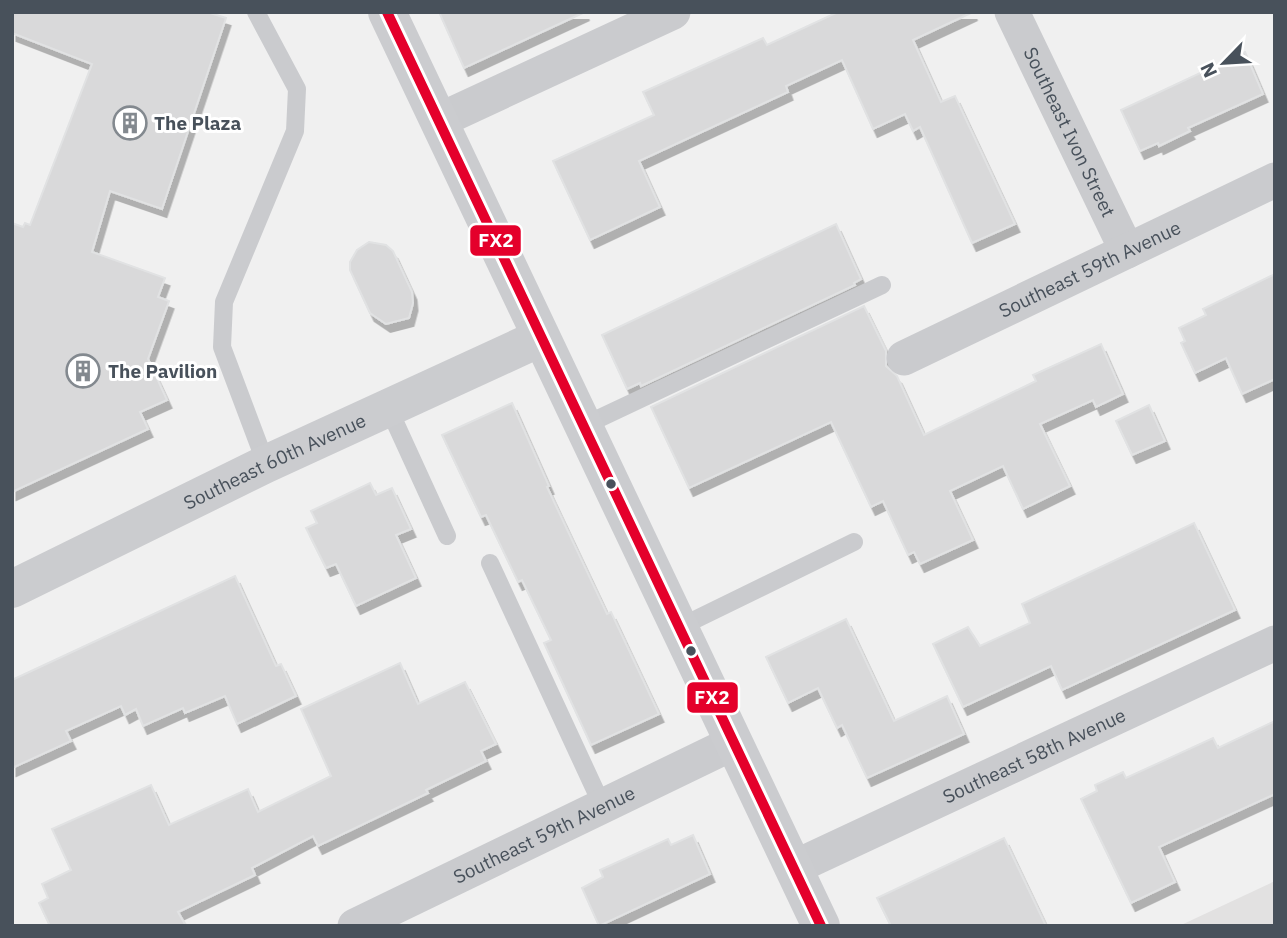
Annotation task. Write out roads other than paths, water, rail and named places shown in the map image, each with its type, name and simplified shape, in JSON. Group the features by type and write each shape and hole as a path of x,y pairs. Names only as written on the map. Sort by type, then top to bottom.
{"main road":[{"path":"387,12 821,926"},
{"name":"Southeast 60th Avenue","path":"12,589 266,464 540,338"}],"street":[{"path":"438,121 674,12"},
{"name":"Southeast Ivon Street","path":"1012,12 1126,251"},
{"name":"Southeast 59th Avenue","path":"904,358 1275,180"},
{"name":"Southeast 58th Avenue","path":"793,868 1275,643"},
{"name":"Southeast 59th Avenue","path":"355,926 733,743"}],"lane":[{"path":"256,12 296,89 295,131 224,302 222,347 266,464"},
{"path":"583,426 882,285"},
{"path":"388,407 447,536"},
{"path":"678,628 854,542"},
{"path":"490,563 601,805"}],"place":[{"name":"The Plaza","path":"130,123"},
{"name":"The Pavilion","path":"83,371"}]}
